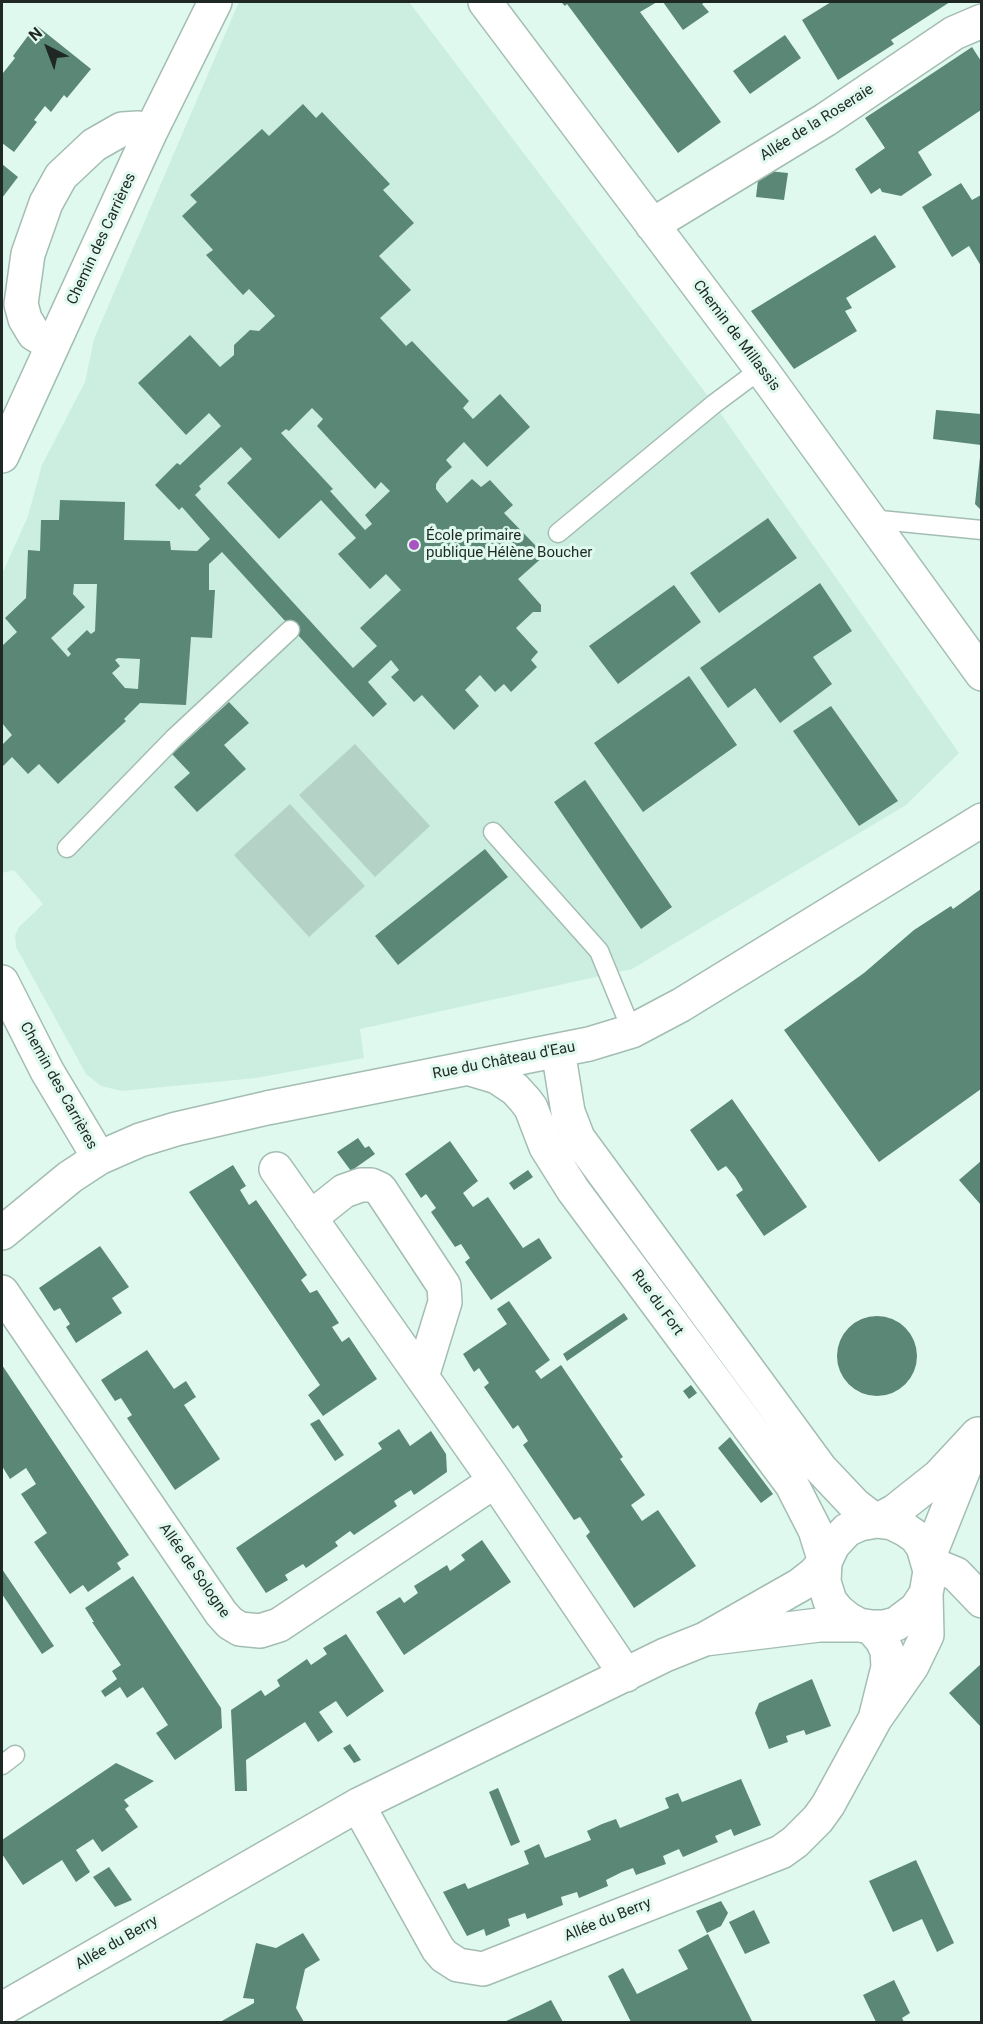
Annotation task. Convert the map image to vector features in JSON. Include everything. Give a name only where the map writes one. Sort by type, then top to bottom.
[{"type":"street","name":"Chemin des Carrières","points":[[2,456],[150,133],[215,2]]},
{"type":"street","name":"Chemin de Millassis","points":[[485,2],[761,369],[981,674]]},
{"type":"street","name":"Allée de la Roseraie","points":[[652,225],[825,120],[954,33],[981,21]]},
{"type":"street","points":[[53,345],[40,339],[29,328],[21,304],[28,254],[46,203],[61,176],[94,145],[122,129],[138,128],[150,133]]},
{"type":"street","name":"Rue du Château d'Eau","points":[[2,1233],[70,1177],[99,1158],[140,1140],[176,1129],[267,1108],[558,1050],[612,1038],[632,1031],[681,1005],[981,820]]},
{"type":"street","name":"Chemin des Carrières","points":[[2,982],[47,1071],[99,1158]]},
{"type":"street","points":[[558,1050],[568,1112],[578,1138],[820,1468],[855,1505],[876,1521]]},
{"type":"street","name":"Rue du Fort","points":[[467,1068],[486,1072],[506,1082],[531,1108],[546,1147],[573,1190],[792,1485],[815,1530],[825,1562]]},
{"type":"street","points":[[276,1169],[495,1481],[626,1675]]},
{"type":"street","points":[[310,1218],[344,1191],[361,1185],[371,1185],[380,1189],[444,1286],[445,1302],[422,1377]]},
{"type":"street","name":"Allée de Sologne","points":[[2,1292],[221,1613],[230,1623],[240,1629],[260,1631],[279,1625],[495,1481]]},
{"type":"street","points":[[876,1521],[912,1499],[939,1476],[980,1430]]},
{"type":"street","points":[[928,1559],[980,1430]]},
{"type":"street","points":[[876,1521],[892,1523],[906,1530],[916,1537],[928,1559],[930,1570],[926,1594],[916,1610],[907,1618],[884,1628],[865,1626],[838,1611],[830,1601],[824,1582],[825,1562],[833,1545],[847,1530],[860,1524],[876,1521]]},
{"type":"street","points":[[928,1559],[939,1567],[956,1574],[981,1601]]},
{"type":"street","name":"Allée du Berry","points":[[2,2010],[358,1805],[665,1655],[705,1639],[800,1585],[825,1562]]},
{"type":"street","name":"Allée du Berry","points":[[358,1805],[438,1950],[458,1965],[483,1969],[781,1852],[795,1842],[818,1819],[875,1719],[906,1675],[927,1635],[926,1594]]},
{"type":"street","name":"Allée du Berry","points":[[705,1639],[819,1625],[865,1626],[882,1640],[887,1651],[888,1667],[875,1719]]},
{"type":"street","points":[[2,2014],[18,2022]]},
{"type":"lane","points":[[558,533],[714,404],[761,369]]},
{"type":"lane","points":[[870,519],[981,530]]},
{"type":"lane","points":[[67,848],[174,738],[290,630]]},
{"type":"lane","points":[[493,832],[599,951],[632,1031]]},
{"type":"shaded area","name":"École primaire publique Hélène Boucher","points":[[239,2],[409,2],[714,404],[959,753],[906,805],[632,969],[360,1029],[364,1058],[256,1078],[122,1091],[101,1086],[86,1074],[16,947],[15,936],[19,927],[43,904],[14,870],[2,873],[2,574],[28,516],[42,465],[85,382],[94,339]]},
{"type":"shaded area","points":[[355,744],[430,826],[375,877],[299,795]]},
{"type":"shaded area","points":[[290,804],[365,886],[309,937],[234,855]]},
{"type":"building","points":[[561,2],[657,2],[640,12],[721,122],[678,153],[567,4],[565,6]]},
{"type":"building","points":[[663,2],[705,2],[702,4],[709,12],[683,30]]},
{"type":"building","points":[[831,2],[950,2],[891,40],[894,44],[838,80],[802,20]]},
{"type":"building","points":[[36,25],[91,69],[67,98],[64,95],[51,112],[45,106],[34,120],[37,122],[14,152],[2,143],[2,71],[3,73],[15,58],[13,56]]},
{"type":"building","points":[[785,35],[801,58],[750,94],[733,71]]},
{"type":"building","points":[[972,47],[981,61],[981,110],[918,152],[932,175],[901,196],[882,192],[880,188],[871,194],[855,169],[885,148],[865,118]]},
{"type":"building","points":[[303,104],[316,118],[322,112],[390,184],[383,190],[414,223],[379,256],[411,290],[380,318],[406,346],[412,341],[469,401],[463,408],[473,419],[500,394],[530,427],[487,467],[464,442],[446,460],[452,467],[440,478],[436,489],[447,503],[472,479],[481,487],[490,480],[513,505],[504,513],[535,545],[545,545],[544,556],[518,579],[541,605],[541,612],[533,612],[516,628],[538,652],[531,660],[537,667],[511,692],[504,684],[495,692],[480,675],[465,690],[479,706],[454,730],[422,695],[414,702],[391,677],[399,670],[391,660],[368,682],[387,704],[373,717],[222,552],[209,564],[209,590],[215,590],[212,638],[191,637],[186,705],[140,703],[124,719],[126,721],[58,784],[39,764],[28,774],[12,757],[2,767],[2,745],[12,735],[2,723],[2,646],[17,632],[5,618],[26,598],[28,550],[40,551],[41,520],[59,520],[60,500],[125,502],[124,540],[170,541],[171,550],[197,551],[210,539],[182,507],[179,510],[155,485],[221,426],[209,413],[186,435],[138,383],[190,335],[220,367],[234,355],[234,345],[250,330],[259,331],[275,316],[249,289],[243,295],[206,255],[213,250],[182,216],[197,202],[190,195],[262,129],[269,136]],"holes":[[[312,408],[323,419],[317,426],[375,489],[381,482],[390,491],[365,515],[372,524],[365,530],[330,491],[333,489],[281,433],[286,429],[289,431]],[[241,447],[252,459],[227,483],[279,539],[321,500],[356,538],[338,554],[370,589],[386,574],[401,590],[360,628],[377,646],[353,668],[195,495],[201,489],[199,486]],[[74,584],[97,584],[95,631],[91,634],[87,630],[67,649],[71,654],[68,657],[51,638],[85,607],[73,594]],[[118,658],[140,659],[138,689],[125,688],[112,673],[120,666],[115,660]]]},
{"type":"building","points":[[2,164],[18,177],[2,198]]},
{"type":"building","points":[[768,171],[788,173],[784,200],[756,197],[758,180]]},
{"type":"building","points":[[961,183],[972,200],[981,195],[981,266],[969,246],[952,257],[922,207]]},
{"type":"building","points":[[875,235],[896,267],[846,298],[852,308],[845,311],[857,331],[794,369],[751,311]]},
{"type":"building","points":[[936,410],[981,414],[981,445],[933,439]]},
{"type":"building","points":[[981,457],[981,510],[975,504]]},
{"type":"building","points":[[768,518],[797,558],[719,613],[690,573]]},
{"type":"building","points":[[820,583],[852,631],[813,657],[832,684],[780,723],[755,688],[728,708],[700,668]]},
{"type":"building","points":[[674,585],[701,622],[618,684],[589,646]]},
{"type":"building","points":[[689,676],[737,745],[643,812],[594,743]]},
{"type":"building","points":[[229,702],[249,723],[224,745],[246,769],[197,812],[174,787],[190,773],[172,754]]},
{"type":"building","points":[[831,706],[898,801],[859,826],[793,731]]},
{"type":"building","points":[[585,780],[672,907],[641,929],[554,802]]},
{"type":"building","points":[[485,849],[508,877],[398,965],[375,936]]},
{"type":"building","points":[[981,889],[981,1089],[879,1162],[784,1030],[864,973],[914,930],[951,906],[953,909]]},
{"type":"building","points":[[732,1099],[807,1207],[764,1236],[736,1195],[743,1190],[735,1177],[726,1166],[718,1171],[690,1130]]},
{"type":"building","points":[[358,1138],[365,1148],[369,1146],[375,1154],[351,1171],[337,1152]]},
{"type":"building","points":[[450,1141],[478,1181],[463,1193],[473,1207],[488,1197],[523,1248],[539,1238],[552,1258],[491,1300],[465,1262],[470,1258],[461,1244],[455,1247],[431,1212],[436,1208],[426,1194],[421,1198],[405,1174]]},
{"type":"building","points":[[981,1161],[981,1205],[959,1180]]},
{"type":"building","points":[[233,1165],[246,1186],[240,1190],[249,1205],[256,1200],[307,1275],[301,1280],[310,1293],[317,1290],[339,1323],[332,1327],[342,1342],[349,1337],[377,1379],[323,1416],[308,1395],[320,1385],[189,1192]]},
{"type":"building","points":[[528,1170],[533,1177],[514,1190],[509,1183]]},
{"type":"building","points":[[100,1246],[129,1287],[112,1298],[122,1313],[76,1343],[66,1327],[70,1324],[60,1308],[54,1311],[39,1288]]},
{"type":"building","points":[[509,1301],[550,1360],[535,1371],[541,1379],[561,1365],[623,1457],[620,1459],[645,1495],[631,1505],[642,1521],[658,1510],[696,1566],[634,1608],[586,1536],[590,1532],[580,1517],[574,1520],[523,1445],[528,1441],[518,1425],[513,1429],[484,1387],[489,1383],[479,1368],[474,1372],[463,1354],[507,1324],[497,1309]]},
{"type":"building","points":[[624,1313],[628,1319],[567,1361],[563,1354]]},
{"type":"building","points":[[877,1316],[892,1319],[905,1328],[914,1341],[917,1356],[914,1371],[905,1384],[892,1393],[877,1396],[862,1393],[849,1384],[840,1371],[837,1356],[840,1341],[849,1328],[862,1319]]},
{"type":"building","points":[[147,1350],[174,1389],[186,1381],[196,1397],[184,1405],[220,1459],[175,1490],[127,1418],[132,1415],[121,1398],[115,1401],[101,1380]]},
{"type":"building","points":[[2,1365],[129,1555],[117,1563],[121,1569],[88,1592],[83,1585],[70,1594],[34,1542],[47,1533],[21,1494],[36,1484],[26,1468],[10,1479],[2,1466]]},
{"type":"building","points":[[691,1385],[697,1393],[689,1399],[683,1391]]},
{"type":"building","points":[[319,1419],[344,1455],[335,1461],[310,1424]]},
{"type":"building","points":[[399,1429],[410,1446],[431,1431],[446,1454],[447,1472],[414,1495],[411,1490],[394,1501],[397,1506],[354,1535],[350,1531],[335,1542],[338,1546],[306,1568],[303,1564],[285,1575],[288,1580],[266,1593],[236,1548],[382,1449],[378,1443]]},
{"type":"building","points":[[730,1437],[773,1494],[761,1503],[718,1448]]},
{"type":"building","points":[[482,1540],[511,1582],[404,1655],[376,1612],[400,1597],[404,1603],[418,1593],[414,1586],[447,1565],[450,1571],[465,1560],[461,1555]]},
{"type":"building","points":[[2,1569],[54,1646],[42,1654],[2,1594]]},
{"type":"building","points":[[133,1576],[221,1708],[222,1728],[175,1760],[156,1733],[168,1725],[143,1687],[127,1698],[120,1687],[105,1697],[101,1691],[117,1679],[112,1671],[121,1665],[85,1608]]},
{"type":"building","points":[[346,1634],[384,1691],[347,1717],[336,1701],[319,1712],[333,1732],[318,1742],[305,1722],[246,1760],[247,1791],[235,1791],[231,1710],[261,1690],[265,1696],[280,1686],[277,1680],[307,1659],[311,1665],[327,1654],[323,1648]]},
{"type":"building","points":[[981,1664],[981,1727],[949,1693]]},
{"type":"building","points":[[812,1679],[831,1726],[806,1735],[804,1730],[786,1736],[788,1742],[769,1749],[755,1713],[759,1703]]},
{"type":"building","points":[[350,1744],[361,1760],[354,1763],[343,1748]]},
{"type":"building","points":[[116,1763],[154,1781],[124,1800],[129,1806],[125,1809],[138,1827],[102,1852],[93,1839],[76,1850],[90,1872],[76,1882],[62,1860],[23,1885],[2,1854],[2,1840]]},
{"type":"building","points":[[741,1779],[761,1825],[734,1836],[731,1829],[715,1836],[718,1842],[683,1857],[679,1849],[663,1856],[666,1864],[636,1875],[633,1868],[622,1872],[606,1880],[608,1886],[579,1898],[577,1892],[561,1897],[563,1905],[527,1919],[525,1913],[508,1919],[510,1926],[486,1936],[484,1929],[467,1936],[443,1892],[465,1883],[468,1889],[529,1864],[524,1851],[539,1844],[545,1858],[591,1840],[587,1831],[602,1824],[616,1819],[620,1828],[669,1808],[665,1798],[678,1793],[682,1802]]},
{"type":"building","points":[[498,1788],[520,1842],[511,1846],[489,1792]]},
{"type":"building","points":[[916,1860],[954,1943],[937,1952],[922,1919],[893,1932],[869,1881]]},
{"type":"building","points":[[109,1867],[132,1900],[115,1907],[93,1877]]},
{"type":"building","points":[[721,1901],[728,1913],[721,1926],[707,1933],[696,1911]]},
{"type":"building","points":[[754,1910],[770,1943],[745,1954],[729,1922]]},
{"type":"building","points":[[303,1933],[320,1960],[305,1969],[296,2008],[304,2022],[220,2022],[254,2003],[254,1999],[243,1998],[256,1943],[276,1948]]},
{"type":"building","points":[[708,1934],[752,2021],[631,2022],[608,1976],[623,1968],[637,1994],[688,1969],[678,1950]]},
{"type":"building","points":[[894,1980],[910,2013],[902,2018],[904,2022],[876,2022],[863,1995]]},
{"type":"building","points":[[551,2000],[563,2022],[504,2022],[533,2009]]},
{"type":"place","name":"École primaire publique Hélène Boucher","points":[[414,545]]}]
